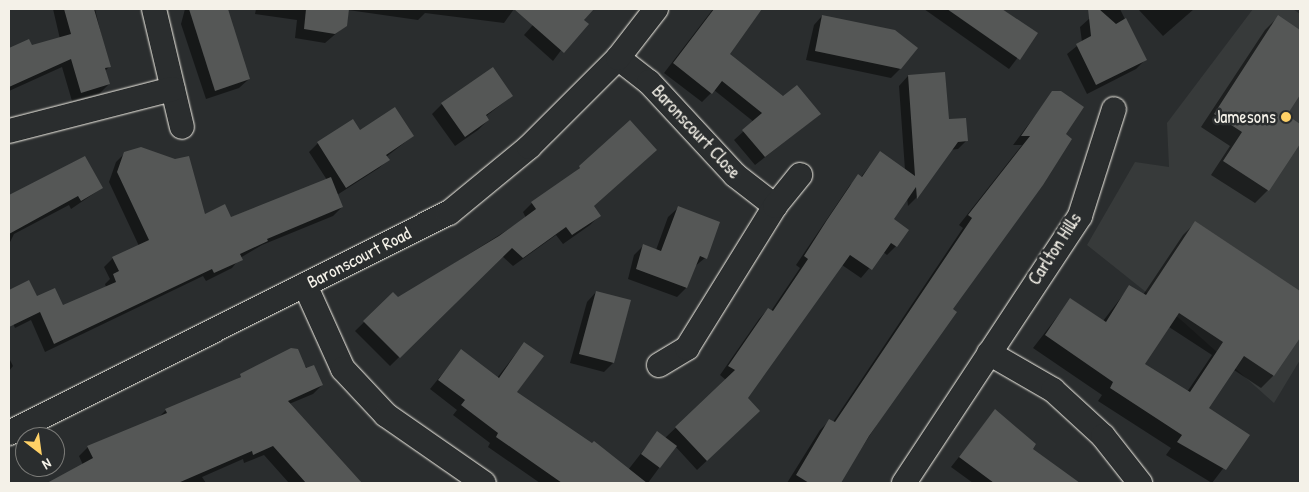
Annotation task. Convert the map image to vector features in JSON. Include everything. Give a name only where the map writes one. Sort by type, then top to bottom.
[{"type":"street","points":[[154,9],[182,127]]},
{"type":"street","name":"Baronscourt Road","points":[[9,433],[449,213],[530,147],[618,58],[656,9]]},
{"type":"street","name":"Baronscourt Close","points":[[618,58],[649,82],[735,175],[775,206]]},
{"type":"street","points":[[9,130],[173,89]]},
{"type":"street","name":"Carlton Hills","points":[[904,483],[1080,216],[1114,109]]},
{"type":"street","points":[[659,365],[687,348],[775,206],[800,174]]},
{"type":"street","points":[[305,285],[343,369],[386,414],[484,483]]},
{"type":"street","points":[[989,353],[1053,390],[1103,436],[1140,483]]},
{"type":"shaded area","points":[[1253,9],[1293,9],[1300,14],[1300,360],[1274,403],[1181,320],[1087,245],[1135,162],[1169,167],[1167,123]]},
{"type":"building","points":[[64,9],[94,9],[111,67],[105,68],[110,84],[81,93],[71,59],[9,87],[9,48],[29,39],[32,45],[71,34]]},
{"type":"building","points":[[189,9],[228,9],[250,79],[215,91]]},
{"type":"building","points":[[306,9],[349,9],[347,26],[335,34],[304,29]]},
{"type":"building","points":[[514,9],[594,9],[584,20],[589,24],[564,53]]},
{"type":"building","points":[[714,9],[762,9],[730,54],[783,96],[797,85],[821,114],[765,157],[742,130],[762,113],[722,81],[712,94],[673,63]]},
{"type":"building","points":[[947,9],[1002,9],[1038,33],[1020,60]]},
{"type":"building","points":[[1088,9],[1099,9],[1116,24],[1126,18],[1147,60],[1096,85],[1076,44],[1091,36]]},
{"type":"building","points":[[822,15],[895,30],[918,48],[901,69],[815,51]]},
{"type":"building","points":[[1278,15],[1300,30],[1300,95],[1287,115],[1300,124],[1300,144],[1269,191],[1223,161],[1242,132],[1214,114]]},
{"type":"building","points":[[493,67],[513,96],[486,115],[489,120],[465,137],[441,103]]},
{"type":"building","points":[[945,72],[949,119],[966,118],[968,141],[958,142],[917,199],[916,187],[894,219],[909,230],[897,247],[891,243],[872,270],[850,255],[748,398],[760,411],[707,461],[675,427],[735,370],[728,366],[768,308],[773,311],[808,259],[804,256],[858,174],[862,177],[880,151],[915,176],[908,75]]},
{"type":"building","points":[[1052,91],[1061,91],[1084,107],[1066,134],[1072,139],[1043,185],[953,309],[957,312],[869,436],[841,483],[809,483],[796,475],[829,419],[835,422],[972,218],[968,215],[1030,136],[1021,136]]},
{"type":"building","points":[[395,107],[414,136],[386,155],[390,160],[346,188],[317,142],[353,119],[360,130]]},
{"type":"building","points":[[630,120],[657,150],[594,206],[601,216],[572,235],[566,227],[523,258],[512,248],[400,358],[363,321],[393,292],[398,297],[499,236],[536,209],[531,202],[580,168],[579,166]]},
{"type":"building","points":[[141,147],[175,159],[189,156],[205,214],[225,204],[231,217],[331,177],[343,207],[267,239],[268,241],[240,254],[243,260],[214,273],[212,269],[54,344],[40,312],[9,327],[9,290],[29,280],[37,296],[55,288],[63,305],[116,282],[113,274],[119,271],[112,257],[149,240],[117,172],[124,152]]},
{"type":"building","points":[[85,156],[103,188],[81,201],[78,196],[9,234],[9,195]]},
{"type":"building","points":[[678,206],[720,222],[707,259],[700,256],[687,288],[636,269],[643,244],[661,251]]},
{"type":"building","points":[[1195,221],[1300,291],[1300,338],[1274,376],[1244,356],[1209,408],[1250,435],[1226,470],[1177,442],[1182,435],[1110,388],[1113,382],[1045,335],[1070,298],[1106,322],[1129,285],[1146,295]],"holes":[[[1179,313],[1223,342],[1190,392],[1145,364]]]},
{"type":"building","points":[[596,291],[631,300],[614,363],[579,354]]},
{"type":"building","points":[[524,342],[544,356],[517,392],[592,443],[594,441],[647,483],[562,483],[496,437],[498,433],[461,405],[465,400],[438,380],[461,349],[499,378]]},
{"type":"building","points":[[291,348],[298,349],[306,368],[314,365],[323,385],[288,401],[362,483],[306,483],[273,446],[253,455],[252,451],[178,483],[47,483],[58,477],[65,477],[65,473],[93,458],[87,446],[167,413],[165,409],[241,377],[240,374]]},
{"type":"building","points":[[995,409],[1036,444],[1033,449],[1080,483],[994,483],[959,457]]},
{"type":"building","points":[[657,431],[677,446],[660,468],[641,454]]},
{"type":"place","name":"Jamesons","points":[[1286,117]]}]
